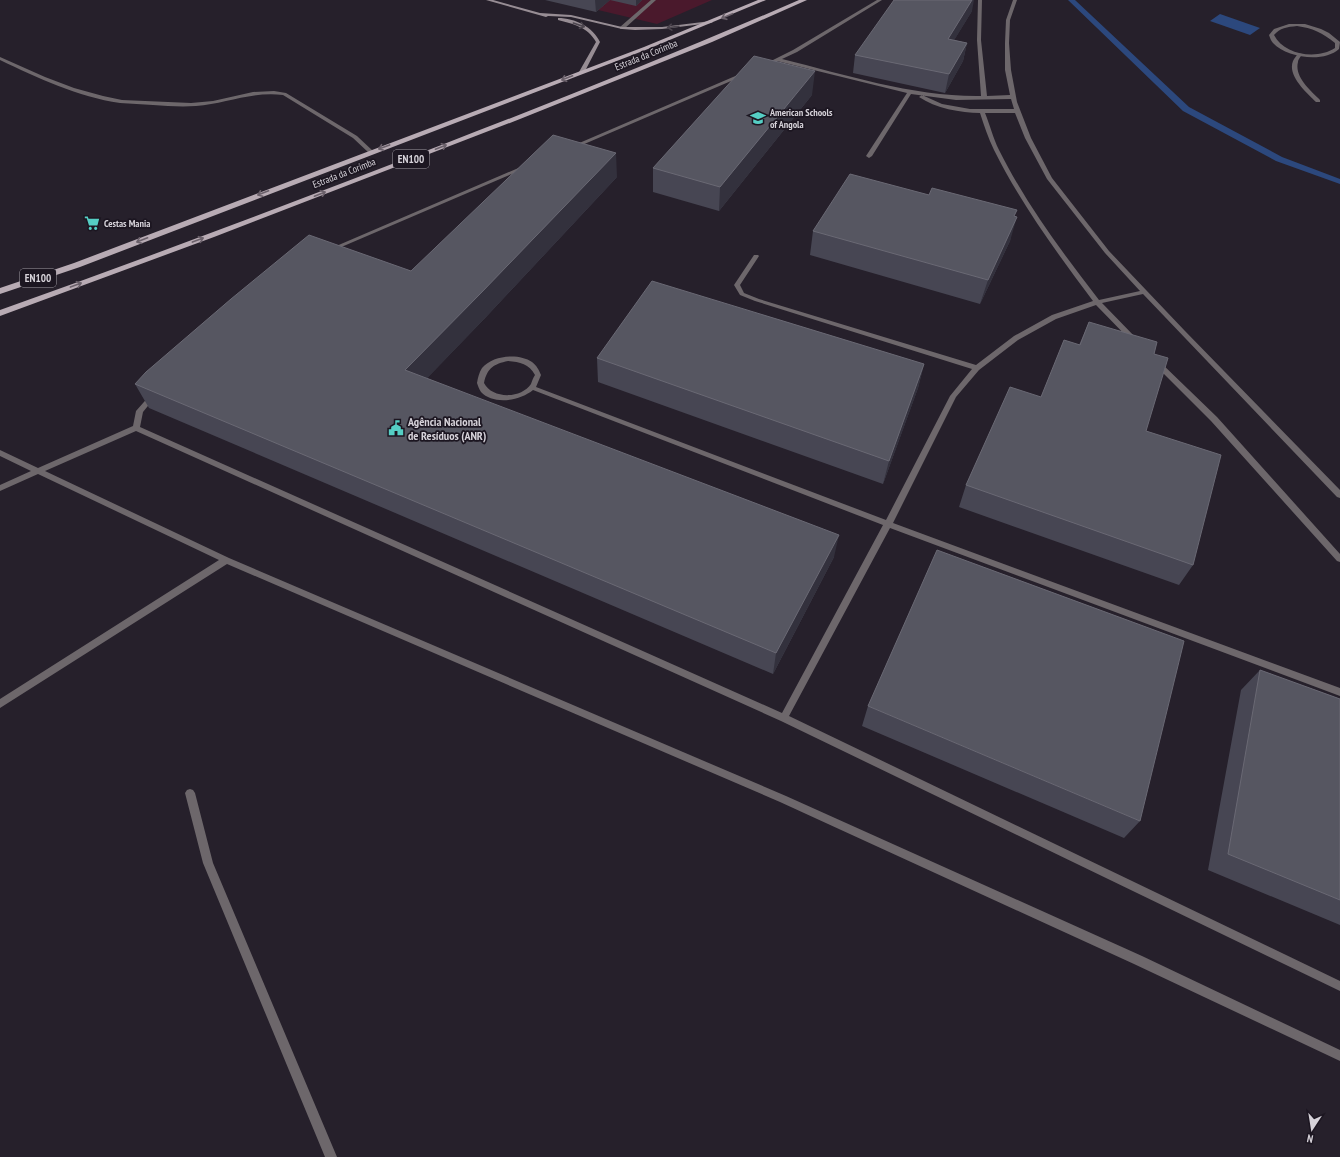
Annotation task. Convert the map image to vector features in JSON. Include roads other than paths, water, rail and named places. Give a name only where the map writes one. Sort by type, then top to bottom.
[{"type":"main road","name":"Estrada da Corimba","points":[[0,291],[76,265],[712,22],[763,0]]},
{"type":"main road","name":"Estrada da Corimba","points":[[0,314],[297,203],[562,101],[804,0]]},
{"type":"street","points":[[488,0],[585,27],[595,34],[598,42],[582,72]]},
{"type":"street","points":[[622,28],[654,0]]},
{"type":"street","points":[[756,70],[778,60],[880,0]]},
{"type":"street","points":[[980,0],[979,31],[980,54],[985,87],[984,97]]},
{"type":"street","points":[[1015,0],[1008,20],[1007,43],[1008,70],[1013,97],[1028,138],[1049,178],[1106,252],[1340,495]]},
{"type":"street","points":[[542,14],[571,16],[622,28],[662,28],[712,22]]},
{"type":"street","points":[[1282,27],[1309,27],[1325,33],[1339,44],[1333,53],[1323,56],[1312,56],[1289,51],[1272,40],[1271,34],[1274,30],[1282,27]]},
{"type":"street","points":[[1300,54],[1295,63],[1295,72],[1304,87],[1318,101]]},
{"type":"street","points":[[1312,56],[1340,56]]},
{"type":"street","points":[[0,58],[26,71],[88,94],[118,101],[175,105],[203,104],[256,92],[271,91],[284,94],[355,137],[371,152]]},
{"type":"street","points":[[778,60],[910,92],[956,98],[1013,97]]},
{"type":"street","points":[[566,150],[748,73]]},
{"type":"street","points":[[910,92],[941,105],[970,111],[1018,111]]},
{"type":"street","points":[[869,156],[910,92]]},
{"type":"street","points":[[982,112],[996,149],[1030,210],[1056,249],[1097,302],[1142,347]]},
{"type":"street","points":[[321,254],[529,165]]},
{"type":"street","points":[[756,256],[737,285],[742,294],[764,303],[977,368]]},
{"type":"street","points":[[784,718],[888,524],[953,396],[977,368],[1016,338],[1054,317],[1097,302],[1144,292]]},
{"type":"street","points":[[1153,358],[1214,419],[1340,559]]},
{"type":"street","points":[[508,359],[525,361],[536,370],[538,375],[537,382],[533,388],[517,397],[497,397],[488,394],[483,389],[480,382],[481,376],[485,369],[499,360],[508,359]]},
{"type":"street","points":[[136,428],[140,411],[161,388]]},
{"type":"street","points":[[533,388],[888,524],[1340,692]]},
{"type":"street","points":[[0,488],[136,428],[784,718],[1340,986]]},
{"type":"street","points":[[0,453],[226,560],[783,799],[1138,960],[1340,1056]]},
{"type":"street","points":[[0,704],[226,560]]},
{"type":"street","points":[[190,793],[208,863],[331,1157]]},
{"type":"water","points":[[1220,14],[1260,28],[1250,35],[1210,21]]},
{"type":"waterway","points":[[1071,0],[1186,109],[1279,159],[1340,182]]},
{"type":"place","name":"American Schools of Angola","points":[[758,118]]},
{"type":"place","name":"Cestas Mania","points":[[92,223]]},
{"type":"place","name":"Agência Nacional de Resíduos (ANR)","points":[[396,428]]}]
